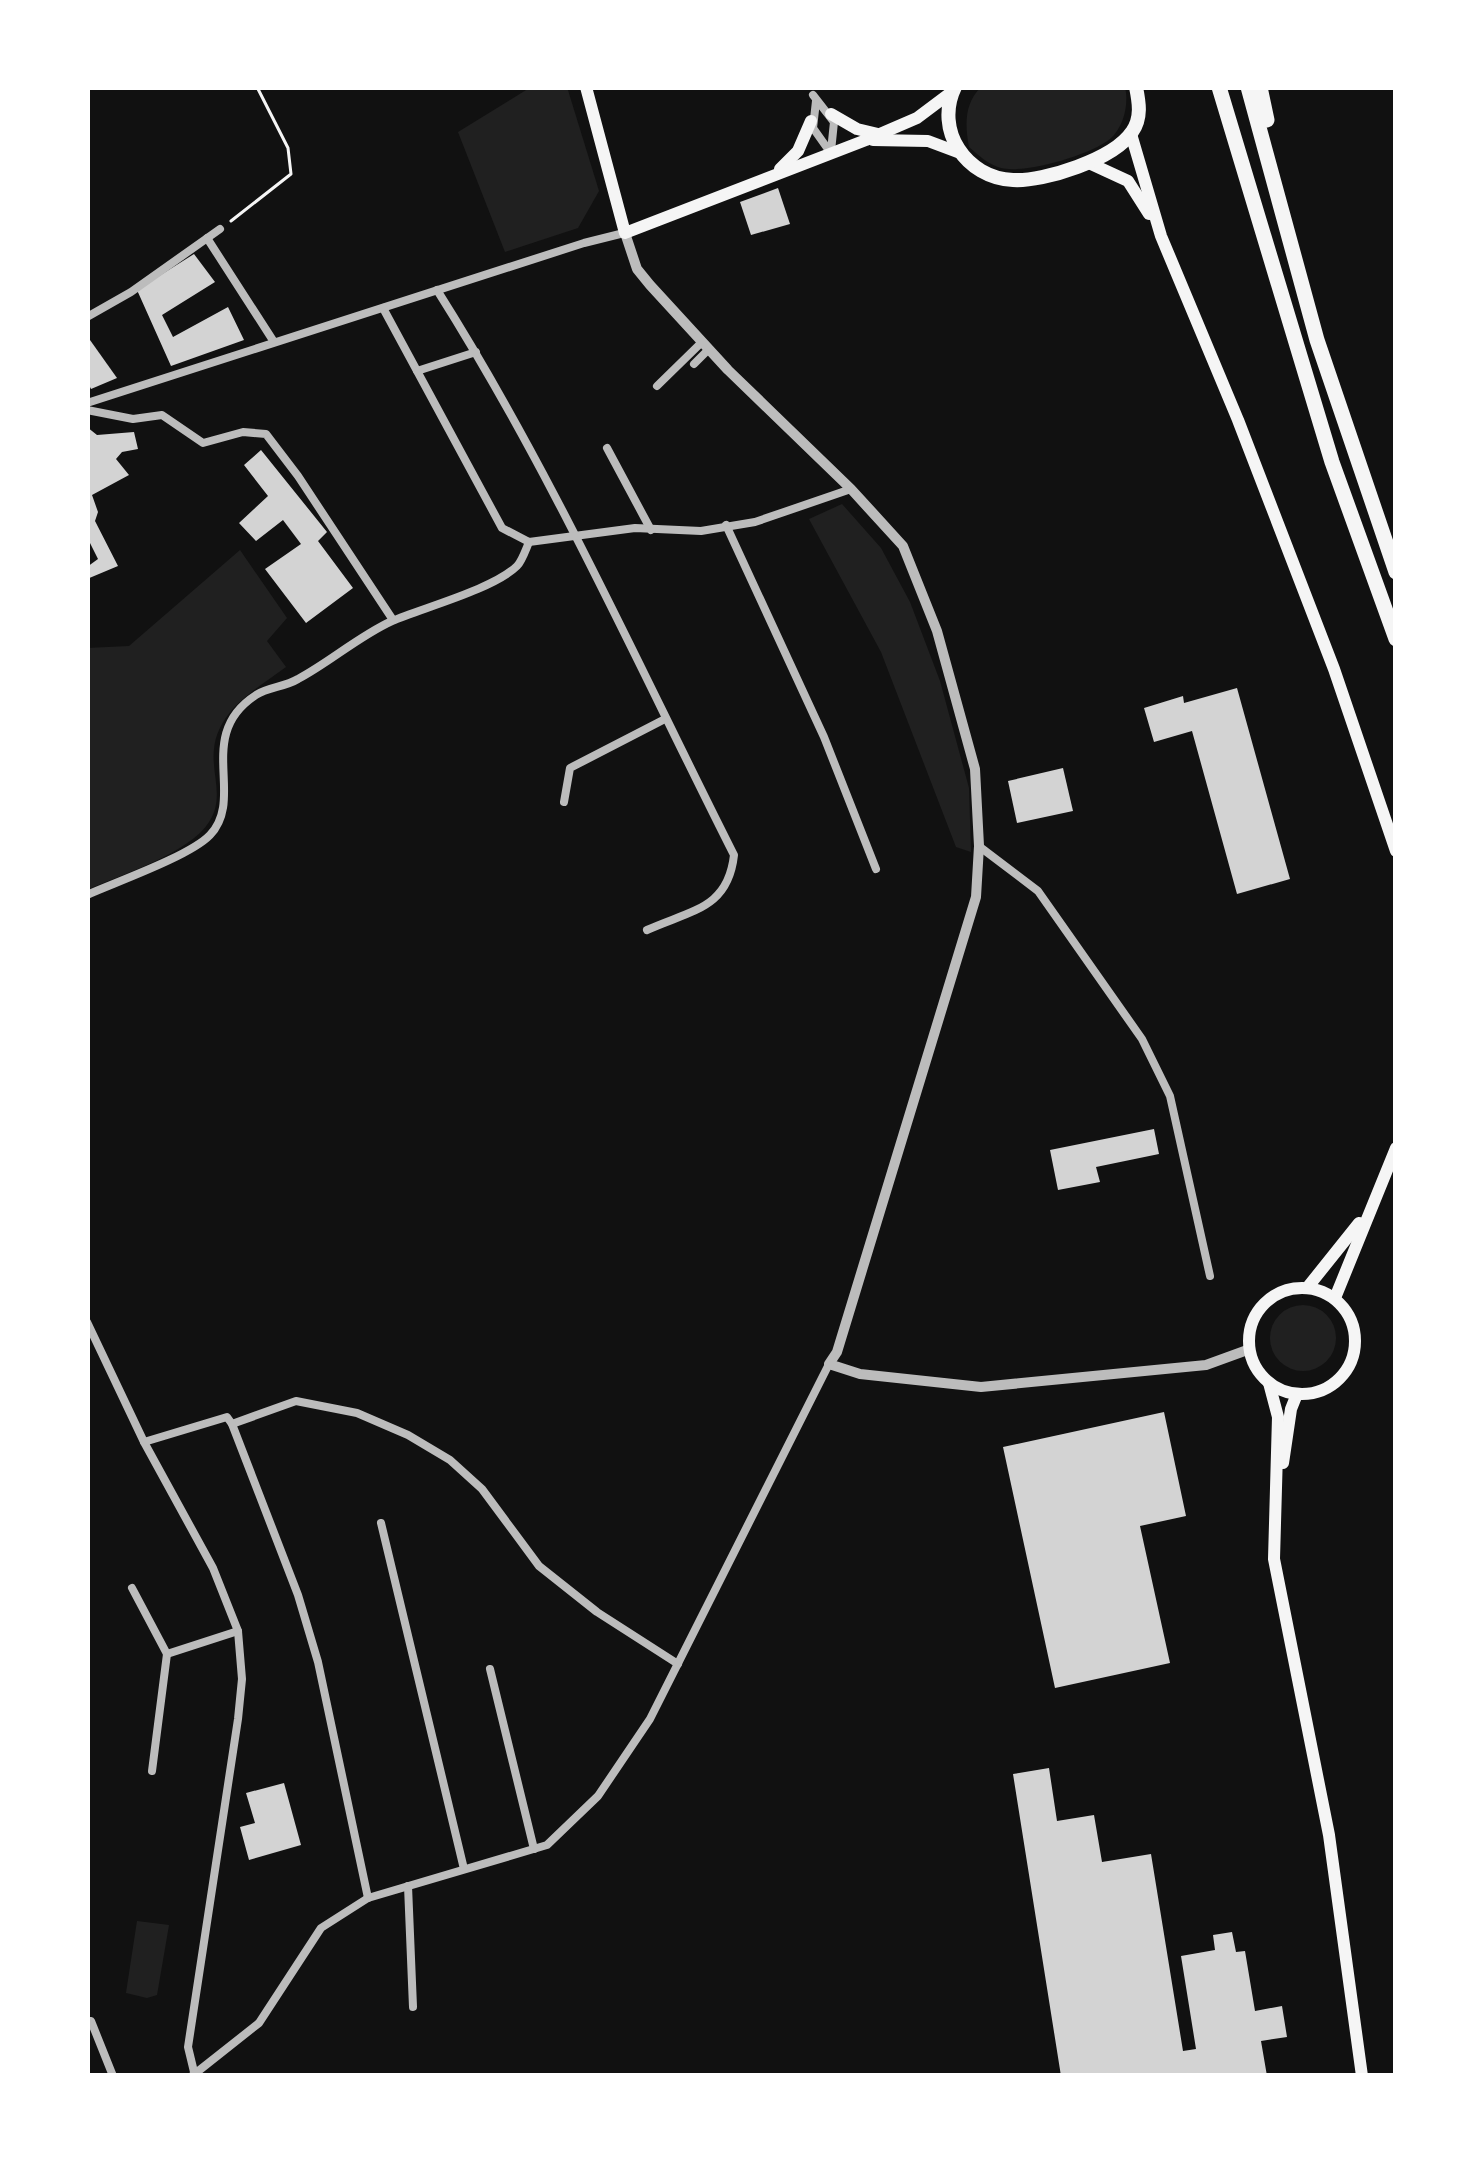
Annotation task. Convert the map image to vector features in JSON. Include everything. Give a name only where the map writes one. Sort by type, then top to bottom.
[{"type":"highway","points":[[1220,87],[1332,462],[1396,639]]},
{"type":"highway","points":[[1248,87],[1296,252]]},
{"type":"highway","points":[[1260,87],[1317,340],[1396,572]]},
{"type":"main road","points":[[586,87],[625,233],[917,118],[954,89]]},
{"type":"main road","points":[[1136,87],[1140,106],[1131,134],[1161,236],[1326,648],[1396,851]]},
{"type":"main road","points":[[954,89],[949,100],[950,135],[960,153],[978,170],[1015,180],[1089,163],[1131,134]]},
{"type":"main road","points":[[831,114],[857,129],[880,134]]},
{"type":"main road","points":[[776,175],[798,151],[811,121]]},
{"type":"main road","points":[[866,140],[928,141],[960,153]]},
{"type":"main road","points":[[1089,163],[1128,181],[1161,236]]},
{"type":"main road","points":[[1335,1298],[1396,1148]]},
{"type":"main road","points":[[1307,1288],[1367,1212]]},
{"type":"main road","points":[[1269,1382],[1297,1394],[1330,1387],[1352,1360],[1354,1326],[1335,1298],[1307,1288],[1276,1294],[1255,1317],[1250,1349],[1269,1382],[1278,1417],[1274,1558],[1329,1834],[1362,2076]]},
{"type":"main road","points":[[1275,1517],[1297,1394]]},
{"type":"street","points":[[814,98],[831,114],[836,131],[830,152],[811,121],[814,98]]},
{"type":"street","points":[[87,317],[220,229]]},
{"type":"street","points":[[87,407],[274,342],[625,233],[637,268],[705,346],[903,546],[937,631],[975,769],[979,846],[976,897],[837,1352],[650,1719],[598,1796],[547,1845],[368,1898],[321,1928],[259,2023],[194,2076],[188,2047],[238,1719],[242,1679],[238,1630],[213,1568],[144,1442],[87,1322]]},
{"type":"street","points":[[208,238],[274,342]]},
{"type":"street","points":[[437,290],[577,533],[734,855],[731,882],[717,899],[647,930]]},
{"type":"street","points":[[383,308],[502,528],[530,542],[577,533],[700,530],[754,522],[851,489]]},
{"type":"street","points":[[694,364],[705,346]]},
{"type":"street","points":[[657,386],[705,346]]},
{"type":"street","points":[[417,371],[476,352]]},
{"type":"street","points":[[87,407],[133,418],[162,415],[202,443],[243,432],[266,434],[393,620]]},
{"type":"street","points":[[607,448],[651,530]]},
{"type":"street","points":[[726,525],[807,700],[876,869]]},
{"type":"street","points":[[87,896],[209,836],[223,814],[220,754],[226,731],[257,694],[293,682],[393,620],[431,608],[517,566],[530,542]]},
{"type":"street","points":[[564,802],[570,768],[664,719]]},
{"type":"street","points":[[979,846],[1038,891],[1142,1039],[1170,1096],[1210,1276]]},
{"type":"street","points":[[829,1364],[860,1374],[981,1387],[1206,1365],[1250,1349]]},
{"type":"street","points":[[232,1424],[296,1401],[357,1412],[408,1435],[450,1460],[482,1489],[539,1566],[597,1612],[678,1664]]},
{"type":"street","points":[[144,1442],[227,1417],[232,1424],[298,1594],[318,1662],[368,1898]]},
{"type":"street","points":[[382,1523],[464,1870]]},
{"type":"street","points":[[132,1588],[167,1654],[152,1772]]},
{"type":"street","points":[[167,1654],[238,1630]]},
{"type":"street","points":[[490,1669],[534,1849]]},
{"type":"street","points":[[409,1886],[413,2007]]},
{"type":"street","points":[[87,2022],[91,2021],[98,2034],[113,2076]]},
{"type":"path","points":[[220,229],[291,175],[289,148],[256,87]]},
{"type":"shaded area","points":[[531,87],[567,87],[599,191],[578,228],[505,252],[458,132]]},
{"type":"shaded area","points":[[981,87],[1125,87],[1126,108],[1119,128],[1101,145],[1041,166],[1001,168],[969,147],[967,115]]},
{"type":"shaded area","points":[[842,504],[881,548],[910,602],[940,681],[969,788],[971,852],[956,847],[881,652],[809,519]]},
{"type":"shaded area","points":[[240,550],[287,618],[267,641],[286,667],[241,701],[223,722],[214,749],[216,804],[200,833],[171,853],[87,890],[87,648],[129,646]]},
{"type":"shaded area","points":[[1303,1305],[1327,1314],[1336,1338],[1327,1362],[1303,1371],[1279,1362],[1270,1338],[1279,1314]]},
{"type":"shaded area","points":[[137,1921],[169,1925],[157,1995],[147,1998],[126,1993]]},
{"type":"building","points":[[778,188],[790,224],[751,235],[740,202]]},
{"type":"building","points":[[194,254],[215,282],[162,315],[173,337],[228,307],[244,340],[171,366],[137,290]]},
{"type":"building","points":[[90,340],[117,378],[91,389],[87,381]]},
{"type":"building","points":[[87,427],[97,435],[134,432],[138,449],[122,452],[116,459],[129,475],[92,495],[98,512],[95,521],[118,566],[87,579],[87,567],[98,559],[87,537]]},
{"type":"building","points":[[261,450],[327,532],[318,541],[353,588],[306,623],[265,569],[301,544],[283,520],[256,541],[239,523],[268,496],[244,465]]},
{"type":"building","points":[[1237,688],[1290,879],[1237,894],[1192,731],[1154,742],[1144,708]]},
{"type":"building","points":[[1063,768],[1073,811],[1017,823],[1008,781]]},
{"type":"building","points":[[1154,1129],[1159,1154],[1096,1167],[1100,1182],[1058,1190],[1050,1150]]},
{"type":"building","points":[[1164,1412],[1186,1516],[1140,1526],[1170,1663],[1055,1688],[1003,1447]]},
{"type":"building","points":[[1049,1768],[1057,1821],[1094,1815],[1102,1862],[1151,1854],[1183,2051],[1196,2049],[1181,1956],[1215,1950],[1213,1935],[1232,1932],[1236,1952],[1245,1951],[1255,2011],[1282,2006],[1287,2037],[1261,2041],[1267,2076],[1061,2076],[1013,1774]]},
{"type":"building","points":[[284,1783],[301,1845],[249,1860],[240,1827],[255,1823],[246,1793]]}]
